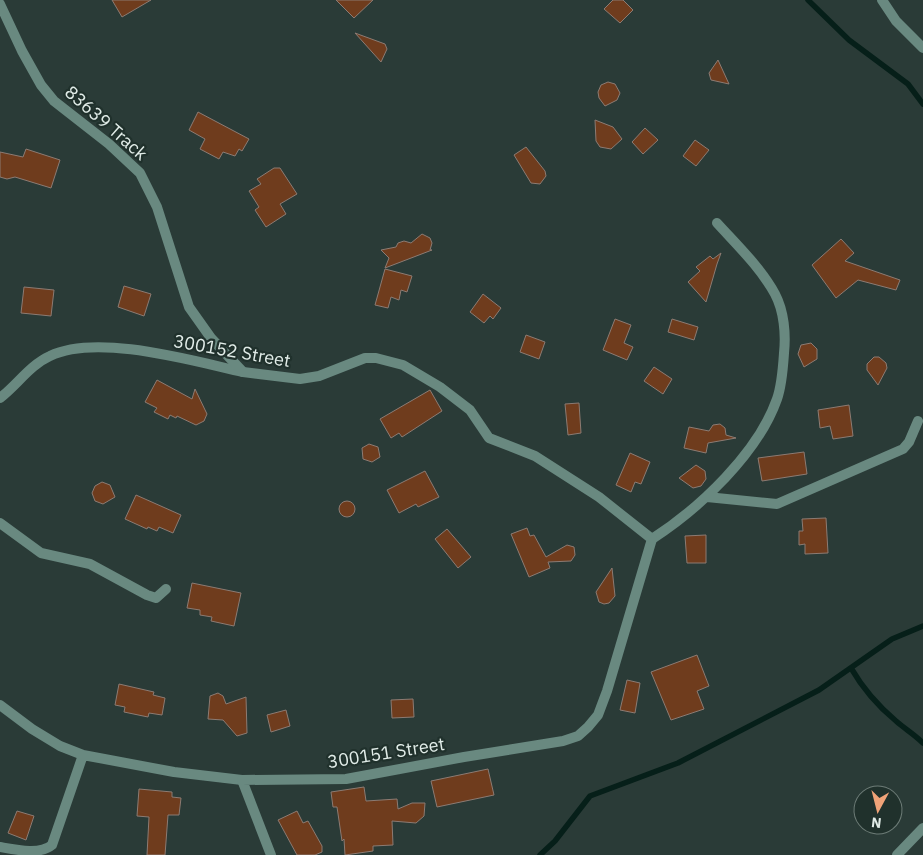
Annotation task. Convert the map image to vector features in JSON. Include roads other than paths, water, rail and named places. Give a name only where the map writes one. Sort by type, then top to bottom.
[{"type":"street","points":[[882,0],[896,21],[923,48]]},
{"type":"street","name":"83639 Track","points":[[0,4],[22,51],[41,85],[54,101],[110,144],[140,173],[158,207],[189,307],[211,338],[243,372]]},
{"type":"street","points":[[652,538],[676,523],[707,497],[741,458],[768,421],[778,396],[785,342],[783,318],[775,295],[758,270],[718,223]]},
{"type":"street","name":"300152 Street","points":[[0,398],[38,364],[49,356],[64,351],[103,348],[150,352],[243,372],[300,379],[318,376],[365,358],[382,359],[403,365],[440,387],[470,410],[489,438],[535,456],[599,496],[652,538]]},
{"type":"street","points":[[707,497],[768,505],[791,500],[903,449],[909,442],[918,421]]},
{"type":"street","points":[[0,523],[41,553],[90,564],[156,598],[166,589]]},
{"type":"street","name":"300151 Street","points":[[0,705],[32,729],[60,746],[84,755],[174,772],[242,780],[346,779],[464,756],[541,746],[578,736],[598,715],[607,691],[652,538]]},
{"type":"street","points":[[0,847],[38,854],[48,850],[52,845],[84,755]]},
{"type":"street","points":[[242,780],[271,855]]},
{"type":"street","points":[[897,855],[923,828]]},
{"type":"waterway","points":[[808,0],[849,40],[908,84],[923,104]]},
{"type":"waterway","points":[[540,855],[555,841],[590,796],[678,763],[819,690],[892,639],[923,626]]},
{"type":"waterway","points":[[851,668],[877,703],[923,743]]}]
